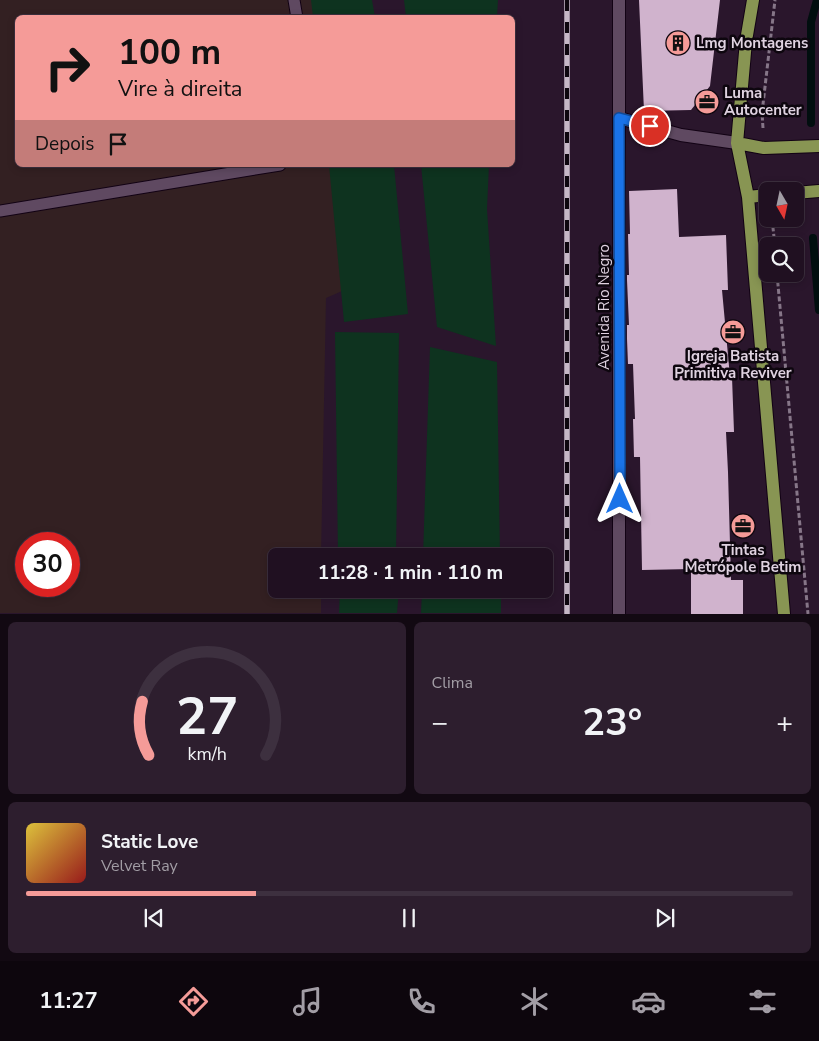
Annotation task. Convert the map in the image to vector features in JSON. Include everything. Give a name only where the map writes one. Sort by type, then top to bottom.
[{"type":"main road","points":[[753,0],[746,41],[737,143],[748,196],[784,614]]},
{"type":"main road","points":[[737,143],[764,148],[819,146]]},
{"type":"main road","points":[[804,192],[819,191]]},
{"type":"main road","points":[[748,196],[759,195]]},
{"type":"street","name":"Avenida Rio Negro","points":[[619,0],[619,614]]},
{"type":"street","points":[[619,118],[681,135],[737,143]]},
{"type":"lane","points":[[294,0],[296,15]]},
{"type":"lane","points":[[0,211],[268,167]]},
{"type":"path","points":[[763,129],[762,113],[775,0]]},
{"type":"path","points":[[778,282],[808,614]]},
{"type":"shaded area","points":[[0,0],[323,0],[325,15],[15,15],[15,167],[342,167],[356,285],[326,298],[321,548],[268,548],[268,598],[321,598],[321,613],[0,613]]},
{"type":"green space","points":[[311,0],[372,0],[375,15],[313,15]]},
{"type":"green space","points":[[404,0],[498,0],[497,15],[406,15]]},
{"type":"green space","points":[[329,167],[394,167],[408,314],[344,322]]},
{"type":"green space","points":[[421,167],[489,167],[487,209],[496,346],[437,327]]},
{"type":"green space","points":[[335,332],[399,333],[396,548],[338,548]]},
{"type":"green space","points":[[430,347],[497,362],[500,548],[423,548]]},
{"type":"green space","points":[[340,598],[398,598],[397,613],[339,613]]},
{"type":"green space","points":[[422,598],[501,598],[501,613],[421,613]]},
{"type":"building","name":"Lmg Montagens","points":[[639,0],[720,0],[710,86],[691,110],[644,111]]},
{"type":"building","points":[[677,189],[679,237],[726,235],[728,290],[722,290],[730,377],[732,377],[734,432],[726,432],[731,580],[743,580],[743,614],[691,614],[691,569],[642,570],[640,457],[634,457],[633,364],[628,364],[627,339],[627,325],[629,325],[627,275],[629,275],[628,234],[630,234],[629,191]]},
{"type":"waterway","points":[[811,123],[811,22],[817,0]]},
{"type":"waterway","points":[[813,238],[819,310]]},
{"type":"railway","points":[[567,0],[567,614]]},
{"type":"place","name":"Lmg Montagens","points":[[678,43]]},
{"type":"place","name":"Luma Autocenter","points":[[707,102]]},
{"type":"place","name":"Igreja Batista Primitiva Reviver","points":[[733,332]]},
{"type":"place","name":"Tintas Metrópole Betim","points":[[743,526]]},
{"type":"route","points":[[620,499],[619,118],[650,126]]}]
